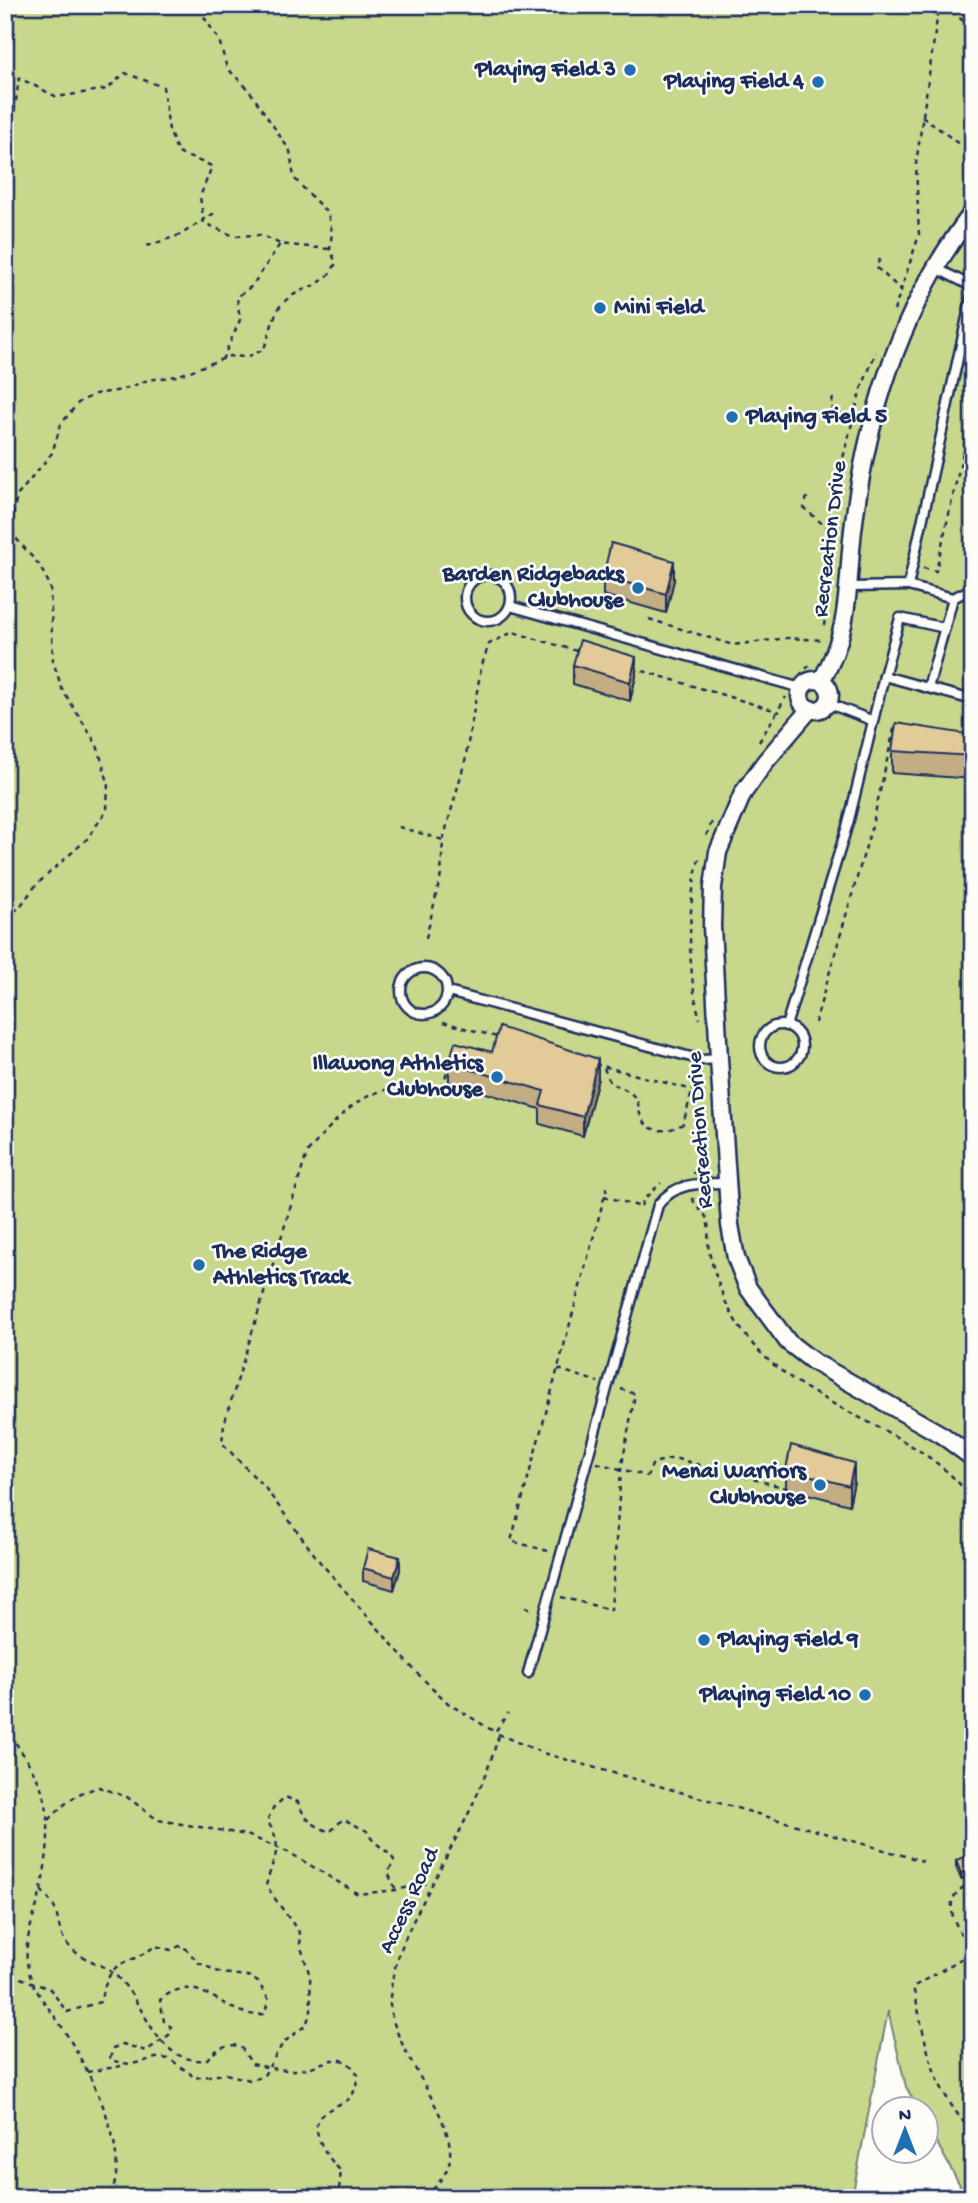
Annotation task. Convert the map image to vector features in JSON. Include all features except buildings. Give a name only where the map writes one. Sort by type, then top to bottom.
[{"type":"street","name":"Recreation Drive","points":[[821,681],[834,660],[845,625],[853,525],[872,420],[909,317],[936,268],[973,212]]},
{"type":"street","points":[[810,681],[821,681],[829,691],[827,703],[820,709],[810,709],[800,701],[797,687],[810,681]]},
{"type":"street","name":"Recreation Drive","points":[[810,709],[765,762],[743,793],[718,852],[712,926],[711,1060],[736,1258],[748,1288],[788,1342],[814,1362],[942,1435],[973,1458]]},
{"type":"lane","points":[[908,586],[973,288],[936,268]]},
{"type":"lane","points":[[482,575],[497,576],[511,591],[510,606],[495,620],[480,619],[469,610],[467,589],[482,575]]},
{"type":"lane","points":[[850,587],[908,586],[953,598],[973,589]]},
{"type":"lane","points":[[928,688],[953,598]]},
{"type":"lane","points":[[510,606],[797,687]]},
{"type":"lane","points":[[786,1026],[849,820],[871,720],[900,618],[945,628]]},
{"type":"lane","points":[[884,676],[971,699],[973,683]]},
{"type":"lane","points":[[827,703],[871,720]]},
{"type":"lane","points":[[425,967],[444,978],[448,992],[442,1005],[423,1014],[405,1003],[401,989],[406,976],[425,967]]},
{"type":"lane","points":[[448,992],[711,1060]]},
{"type":"lane","points":[[786,1026],[800,1037],[800,1056],[794,1063],[776,1067],[768,1063],[759,1046],[768,1030],[786,1026]]},
{"type":"lane","points":[[528,1673],[656,1211],[668,1192],[691,1185],[727,1183]]},
{"type":"path","points":[[5,916],[19,908],[36,885],[87,839],[107,810],[108,782],[97,745],[59,680],[53,662],[50,585],[39,565],[14,536],[12,518],[18,496],[52,453],[61,424],[78,402],[95,394],[122,390],[148,380],[177,376],[230,356],[247,357],[263,351],[280,307],[293,295],[330,277],[336,263],[331,249],[332,232],[328,214],[294,177],[290,151],[249,90],[227,68],[219,40],[196,5]]},
{"type":"path","points":[[892,316],[919,235],[916,164],[942,5],[973,29]]},
{"type":"path","points":[[5,123],[13,123],[19,78],[57,97],[107,89],[125,73],[163,87],[169,130],[178,153],[212,166],[200,197],[204,223],[233,236],[261,234],[280,244],[331,249]]},
{"type":"path","points":[[922,116],[958,144]]},
{"type":"path","points":[[146,246],[180,234],[216,212]]},
{"type":"path","points":[[222,360],[240,320],[237,297],[252,286],[280,244]]},
{"type":"path","points":[[880,258],[876,267],[902,291]]},
{"type":"path","points":[[824,628],[842,462],[860,392],[881,341]]},
{"type":"path","points":[[833,398],[831,407],[853,421]]},
{"type":"path","points":[[913,565],[936,571],[973,408]]},
{"type":"path","points":[[807,497],[804,508],[833,533]]},
{"type":"path","points":[[649,619],[733,645],[788,638],[822,640],[821,648]]},
{"type":"path","points":[[426,938],[441,875],[443,841],[465,761],[481,668],[489,644],[513,632],[579,652]]},
{"type":"path","points":[[755,748],[820,656]]},
{"type":"path","points":[[633,668],[780,712]]},
{"type":"path","points":[[815,1023],[873,822],[895,724],[871,720]]},
{"type":"path","points":[[703,844],[718,809]]},
{"type":"path","points":[[399,827],[443,841]]},
{"type":"path","points":[[700,858],[692,884],[692,944],[693,976],[701,1025]]},
{"type":"path","points":[[443,1022],[498,1037],[495,1047]]},
{"type":"path","points":[[452,1056],[442,1088],[404,1084],[384,1088],[365,1097],[326,1131],[307,1153],[224,1424],[222,1443],[266,1489],[320,1562],[416,1673],[449,1704],[497,1733],[543,1753],[923,1861]]},
{"type":"path","points":[[705,1104],[704,1093],[711,1060]]},
{"type":"path","points":[[590,1063],[704,1093]]},
{"type":"path","points":[[604,1067],[604,1074],[610,1083],[628,1091],[636,1100],[641,1117],[649,1128],[663,1132],[683,1124],[692,1092]]},
{"type":"path","points":[[691,1185],[706,1126],[706,1115]]},
{"type":"path","points":[[562,1555],[511,1541],[607,1187]]},
{"type":"path","points":[[604,1196],[656,1211]]},
{"type":"path","points":[[551,1594],[611,1609],[621,1470],[635,1394],[558,1369]]},
{"type":"path","points":[[587,1461],[647,1476],[653,1463],[674,1458],[786,1488]]},
{"type":"path","name":"Access Road","points":[[427,2198],[448,2166],[448,2140],[439,2114],[396,2030],[390,2001],[393,1973],[409,1930],[488,1773],[497,1733],[508,1713]]},
{"type":"path","points":[[5,1726],[42,1789],[49,1820],[41,1890],[27,1935],[29,1971],[87,2072],[113,2133],[118,2182],[109,2198]]},
{"type":"path","points":[[49,1820],[81,1793],[99,1787],[127,1797],[158,1820],[247,1835],[277,1847],[358,1894],[396,1890],[434,1881]]},
{"type":"path","points":[[87,2072],[124,2065],[142,2065],[153,2057],[171,2057],[191,2073],[193,2078],[226,2074],[250,2080],[263,2077],[283,2043],[306,2025],[311,2011],[310,1976],[300,1944],[301,1935],[266,1886],[276,1859],[277,1847],[277,1835],[267,1821],[273,1808],[285,1797],[298,1802],[303,1817],[316,1827],[330,1832],[342,1819],[367,1831],[369,1838],[387,1849],[394,1860],[388,1873],[396,1890]]},
{"type":"path","points":[[973,1882],[958,1888],[951,1901],[951,1910],[972,1954],[913,1987],[935,2078],[950,2107],[973,2133]]},
{"type":"path","points":[[41,1890],[54,1906],[66,1943],[83,1959],[93,1961],[112,1972],[131,1990],[160,2042],[191,2061],[206,2060],[216,2049],[229,2044],[240,2046],[252,2064],[269,2068],[296,2070],[340,2059],[352,2064],[358,2075],[356,2091],[348,2102],[323,2113],[318,2121],[324,2153],[341,2171],[338,2198]]},
{"type":"path","points":[[5,1966],[15,1976],[50,1989],[68,2012],[100,2002],[106,1979],[121,1961],[141,1956],[155,1946],[171,1950],[182,1945],[198,1963],[222,1973],[248,1976],[258,1982],[269,2000],[264,2014],[253,2016],[194,1987],[182,1989],[160,2000],[164,2021],[171,2027],[169,2035],[146,2051],[123,2044],[113,2048],[110,2059],[124,2065]]},
{"type":"green space","points":[[5,5],[973,5],[973,2198],[967,2198],[940,2149],[940,2094],[910,2094],[906,2087],[888,2011],[852,2198],[5,2198]]},
{"type":"place","name":"Playing Field 3","points":[[630,70]]},
{"type":"place","name":"Playing Field 4","points":[[818,82]]},
{"type":"place","name":"Mini Field","points":[[600,308]]},
{"type":"place","name":"Playing Field 5","points":[[732,417]]},
{"type":"place","name":"Barden Ridgebacks Clubhouse","points":[[638,588]]},
{"type":"place","name":"Illawong Athletics Clubhouse","points":[[497,1077]]},
{"type":"place","name":"The Ridge Athletics Track","points":[[199,1265]]},
{"type":"place","name":"Menai Warriors Clubhouse","points":[[820,1485]]},
{"type":"place","name":"Playing Field 9","points":[[704,1640]]},
{"type":"place","name":"Playing Field 10","points":[[865,1695]]}]
